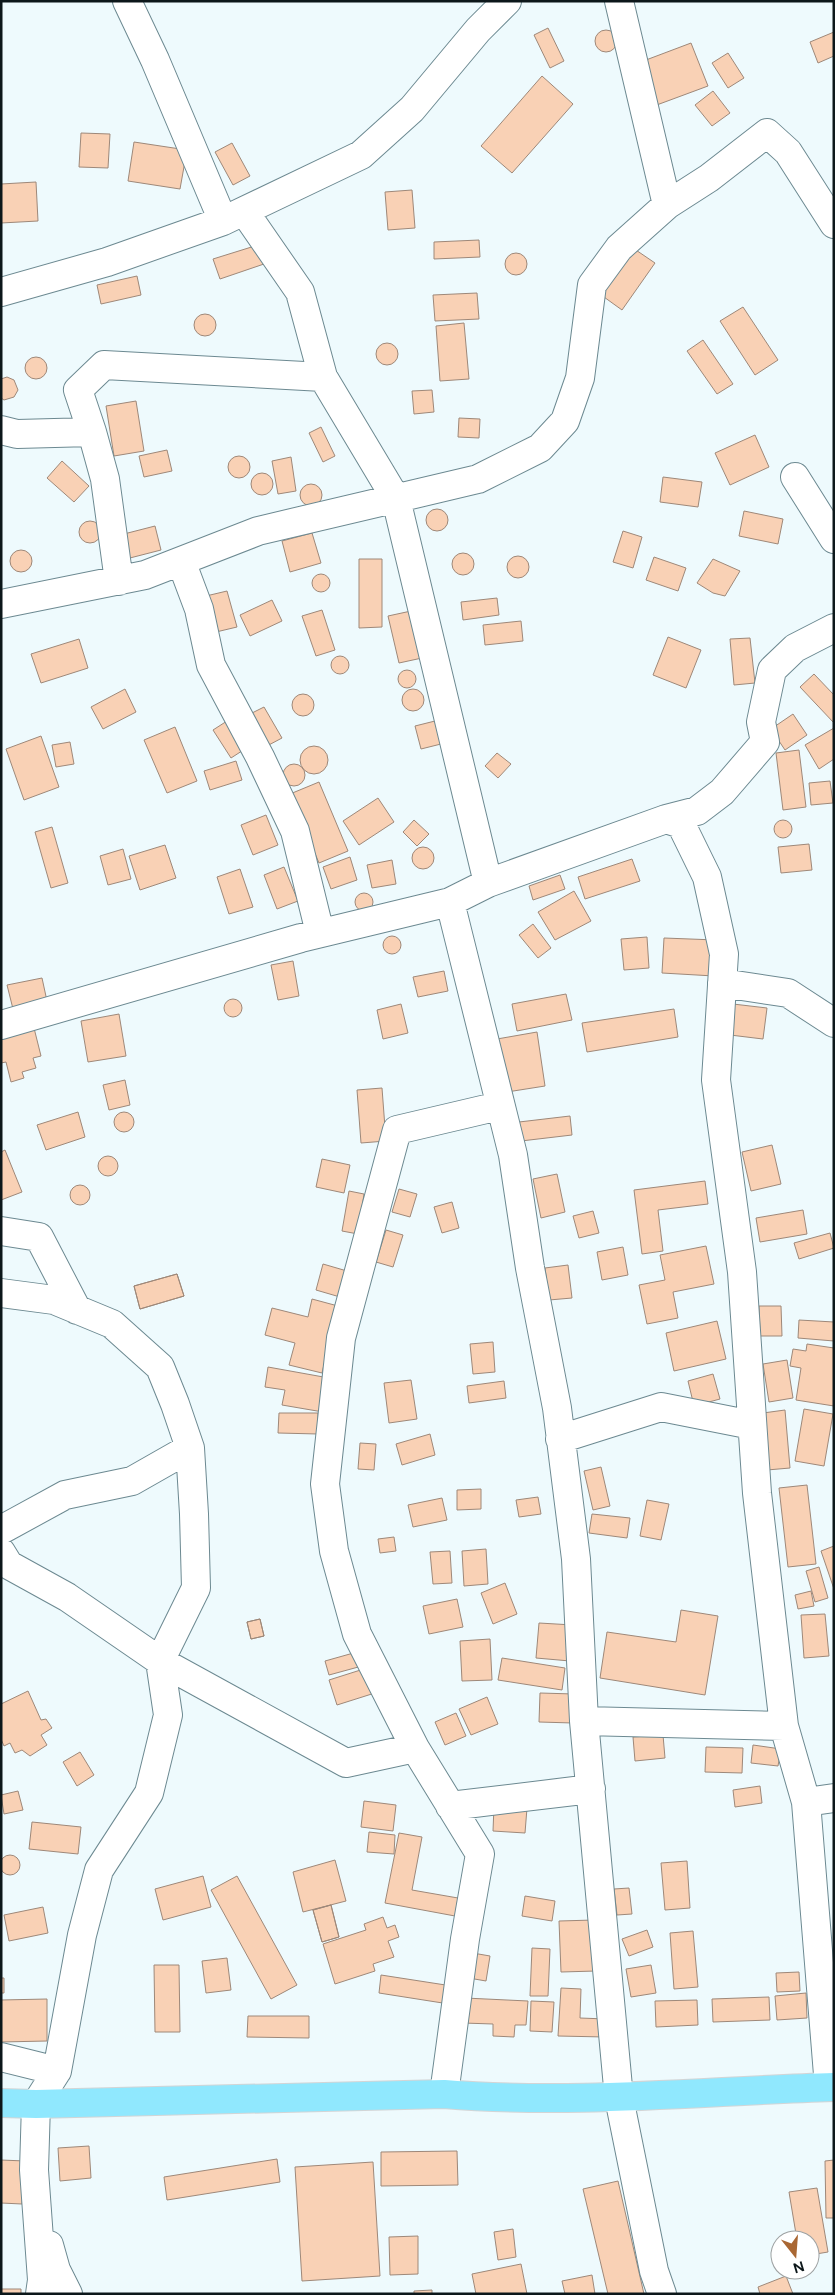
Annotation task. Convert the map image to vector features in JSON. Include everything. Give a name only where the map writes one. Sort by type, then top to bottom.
[{"type":"highway","points":[[1,2103],[36,2104],[444,2094],[488,2097],[619,2098],[832,2087]]},
{"type":"street","points":[[127,1],[233,216],[300,292],[322,377],[396,499],[488,882]]},
{"type":"street","points":[[1,292],[106,262],[233,216],[361,155],[412,109],[478,30],[507,1]]},
{"type":"street","points":[[619,1],[667,205]]},
{"type":"street","points":[[1,604],[145,575],[258,531],[478,479],[540,448],[565,421],[580,378],[592,285],[619,248],[667,205],[709,178],[767,133],[788,152],[834,224]]},
{"type":"street","points":[[120,581],[105,479],[78,390],[104,365],[322,377]]},
{"type":"street","points":[[1,430],[17,434],[92,432]]},
{"type":"street","points":[[795,477],[834,539]]},
{"type":"street","points":[[181,561],[199,609],[211,665],[260,757],[295,831],[320,933]]},
{"type":"street","points":[[1,1025],[320,933],[450,902],[488,882],[666,819],[697,811],[722,792],[765,742],[761,722],[772,670],[795,648],[834,628]]},
{"type":"street","points":[[666,819],[682,824],[707,877],[724,954],[716,1080],[742,1272],[757,1493],[784,1726],[806,1802],[832,2087]]},
{"type":"street","points":[[450,902],[512,1155],[560,1439],[576,1559],[584,1721],[619,2098],[654,2271],[662,2294]]},
{"type":"street","points":[[722,983],[788,993],[834,1023]]},
{"type":"street","points":[[444,2094],[464,1939],[480,1854],[415,1748],[357,1634],[334,1551],[325,1484],[332,1405],[341,1338],[397,1130],[499,1106]]},
{"type":"street","points":[[1,1231],[39,1237],[77,1310]]},
{"type":"street","points":[[1,1294],[54,1300],[112,1324],[160,1368],[190,1448],[194,1514],[196,1588],[160,1661],[168,1715],[149,1793],[99,1870],[82,1935],[57,2071],[36,2104],[36,2190],[42,2280],[40,2294]]},
{"type":"street","points":[[560,1439],[661,1407],[752,1425]]},
{"type":"street","points":[[1,1530],[65,1494],[132,1481],[190,1448]]},
{"type":"street","points":[[1,1552],[9,1565],[67,1597],[160,1661],[346,1762],[415,1748]]},
{"type":"street","points":[[584,1721],[784,1726]]},
{"type":"street","points":[[450,1806],[591,1789]]},
{"type":"street","points":[[806,1802],[834,1798]]},
{"type":"street","points":[[1,2057],[57,2071]]},
{"type":"street","points":[[36,2190],[56,2270],[68,2294]]},
{"type":"building","points":[[548,28],[564,61],[550,68],[534,35]]},
{"type":"building","points":[[606,30],[614,33],[617,41],[614,49],[606,52],[598,49],[595,41],[598,33]]},
{"type":"building","points":[[834,32],[834,56],[818,63],[810,42]]},
{"type":"building","points":[[691,43],[708,86],[654,106],[638,63]]},
{"type":"building","points":[[728,53],[744,78],[728,88],[712,63]]},
{"type":"building","points":[[542,76],[573,104],[512,173],[481,146]]},
{"type":"building","points":[[713,91],[730,113],[712,126],[695,105]]},
{"type":"building","points":[[81,133],[110,134],[108,168],[79,167]]},
{"type":"building","points":[[134,142],[187,150],[180,189],[128,181]]},
{"type":"building","points":[[232,143],[250,176],[233,185],[215,152]]},
{"type":"building","points":[[36,182],[38,221],[1,223],[1,184]]},
{"type":"building","points":[[412,190],[415,228],[388,230],[385,192]]},
{"type":"building","points":[[479,240],[480,257],[434,259],[434,242]]},
{"type":"building","points":[[258,245],[264,264],[220,279],[213,259]]},
{"type":"building","points":[[630,246],[655,263],[622,310],[597,292]]},
{"type":"building","points":[[516,253],[524,256],[527,264],[524,272],[516,275],[508,272],[505,264],[508,256]]},
{"type":"building","points":[[137,276],[141,295],[101,304],[97,285]]},
{"type":"building","points":[[477,293],[479,319],[435,321],[433,295]]},
{"type":"building","points":[[743,307],[778,360],[755,375],[720,321]]},
{"type":"building","points":[[205,314],[213,317],[216,325],[213,333],[205,336],[197,333],[194,325],[197,317]]},
{"type":"building","points":[[464,323],[469,379],[440,381],[436,326]]},
{"type":"building","points":[[703,340],[733,384],[717,394],[687,351]]},
{"type":"building","points":[[387,343],[395,346],[398,354],[395,362],[387,365],[379,362],[376,354],[379,346]]},
{"type":"building","points":[[36,357],[44,360],[47,368],[44,376],[36,379],[28,376],[25,368],[28,360]]},
{"type":"building","points":[[7,377],[14,380],[18,390],[14,397],[4,400],[1,398],[1,379]]},
{"type":"building","points":[[432,390],[434,412],[414,414],[412,391]]},
{"type":"building","points":[[136,401],[144,451],[114,456],[106,406]]},
{"type":"building","points":[[459,418],[480,419],[479,438],[458,437]]},
{"type":"building","points":[[321,427],[335,456],[323,462],[309,433]]},
{"type":"building","points":[[755,435],[769,467],[730,485],[715,453]]},
{"type":"building","points":[[167,450],[172,471],[144,477],[139,456]]},
{"type":"building","points":[[239,456],[247,459],[250,467],[247,475],[239,478],[231,475],[228,467],[231,459]]},
{"type":"building","points":[[291,457],[296,491],[278,494],[272,461]]},
{"type":"building","points":[[62,461],[89,486],[74,502],[47,478]]},
{"type":"building","points":[[262,473],[270,476],[273,484],[270,492],[262,495],[254,492],[251,484],[254,476]]},
{"type":"building","points":[[663,477],[702,482],[698,507],[660,502]]},
{"type":"building","points":[[311,484],[319,487],[322,495],[319,503],[311,506],[303,503],[300,495],[303,487]]},
{"type":"building","points":[[437,509],[445,512],[448,520],[445,528],[437,531],[429,528],[426,520],[429,512]]},
{"type":"building","points":[[744,511],[783,519],[778,544],[739,536]]},
{"type":"building","points":[[90,521],[98,524],[101,532],[98,540],[90,543],[82,540],[79,532],[82,524]]},
{"type":"building","points":[[155,526],[161,550],[126,559],[120,535]]},
{"type":"building","points":[[623,531],[642,537],[633,568],[613,562]]},
{"type":"building","points":[[312,533],[321,563],[290,572],[282,541]]},
{"type":"building","points":[[21,550],[29,553],[32,561],[29,569],[21,572],[13,569],[10,561],[13,553]]},
{"type":"building","points":[[463,553],[471,556],[474,564],[471,572],[463,575],[455,572],[452,564],[455,556]]},
{"type":"building","points":[[518,556],[526,559],[529,567],[526,575],[518,578],[510,575],[507,567],[510,559]]},
{"type":"building","points":[[654,557],[686,568],[678,591],[646,580]]},
{"type":"building","points":[[359,559],[382,559],[382,627],[359,628]]},
{"type":"building","points":[[713,559],[740,571],[725,596],[713,593],[697,583]]},
{"type":"building","points":[[321,574],[327,577],[330,583],[327,589],[321,592],[315,589],[312,583],[315,577]]},
{"type":"building","points":[[227,591],[237,627],[216,632],[206,596]]},
{"type":"building","points":[[497,598],[499,615],[463,620],[461,602]]},
{"type":"building","points":[[272,600],[282,621],[250,636],[240,615]]},
{"type":"building","points":[[322,610],[335,650],[316,656],[302,616]]},
{"type":"building","points":[[411,611],[422,658],[399,663],[388,616]]},
{"type":"building","points":[[521,621],[523,641],[485,645],[483,625]]},
{"type":"building","points":[[668,637],[701,650],[686,688],[653,675]]},
{"type":"building","points":[[750,638],[755,683],[734,685],[730,639]]},
{"type":"building","points":[[79,639],[88,668],[41,683],[31,654]]},
{"type":"building","points":[[340,656],[346,659],[349,665],[346,671],[340,674],[334,671],[331,665],[334,659]]},
{"type":"building","points":[[407,670],[413,673],[416,679],[413,685],[407,688],[401,685],[398,679],[401,673]]},
{"type":"building","points":[[814,674],[834,695],[834,723],[800,687]]},
{"type":"building","points":[[125,689],[136,712],[103,729],[91,707]]},
{"type":"building","points":[[413,689],[421,692],[424,700],[421,708],[413,711],[405,708],[402,700],[405,692]]},
{"type":"building","points":[[303,694],[311,697],[314,705],[311,713],[303,716],[295,713],[292,705],[295,697]]},
{"type":"building","points":[[264,707],[282,738],[265,747],[248,715]]},
{"type":"building","points":[[793,714],[807,735],[785,750],[771,729]]},
{"type":"building","points":[[443,719],[449,742],[421,749],[415,726]]},
{"type":"building","points":[[227,721],[245,749],[231,758],[213,730]]},
{"type":"building","points":[[175,727],[197,781],[167,793],[144,740]]},
{"type":"building","points":[[834,728],[834,759],[819,769],[805,745]]},
{"type":"building","points":[[41,736],[59,787],[24,800],[6,749]]},
{"type":"building","points":[[70,742],[74,764],[56,767],[52,745]]},
{"type":"building","points":[[314,746],[324,750],[328,760],[324,770],[314,774],[304,770],[300,760],[304,750]]},
{"type":"building","points":[[799,750],[806,807],[783,810],[776,753]]},
{"type":"building","points":[[497,753],[511,764],[498,778],[485,766]]},
{"type":"building","points":[[236,761],[242,780],[210,790],[204,771]]},
{"type":"building","points":[[294,764],[302,767],[305,775],[302,783],[294,786],[286,783],[283,775],[286,767]]},
{"type":"building","points":[[830,781],[833,803],[811,805],[809,783]]},
{"type":"building","points":[[319,782],[348,851],[319,863],[290,794]]},
{"type":"building","points":[[378,798],[394,822],[359,845],[343,821]]},
{"type":"building","points":[[266,815],[278,845],[253,855],[241,825]]},
{"type":"building","points":[[414,820],[429,834],[417,846],[403,832]]},
{"type":"building","points":[[783,820],[789,823],[792,829],[789,835],[783,838],[777,835],[774,829],[777,823]]},
{"type":"building","points":[[52,827],[68,883],[51,888],[35,832]]},
{"type":"building","points":[[809,844],[812,870],[781,873],[778,847]]},
{"type":"building","points":[[165,845],[176,878],[140,890],[129,856]]},
{"type":"building","points":[[423,847],[431,850],[434,858],[431,866],[423,869],[415,866],[412,858],[415,850]]},
{"type":"building","points":[[123,849],[131,879],[108,885],[100,856]]},
{"type":"building","points":[[350,857],[357,880],[331,889],[323,867]]},
{"type":"building","points":[[632,859],[640,881],[585,899],[578,877]]},
{"type":"building","points":[[392,860],[396,884],[372,888],[367,865]]},
{"type":"building","points":[[284,867],[298,901],[277,909],[264,875]]},
{"type":"building","points":[[240,869],[253,907],[229,914],[217,877]]},
{"type":"building","points":[[560,875],[565,889],[533,900],[529,886]]},
{"type":"building","points":[[574,891],[591,921],[555,940],[538,912]]},
{"type":"building","points":[[364,893],[370,896],[373,902],[370,908],[364,911],[358,908],[355,902],[358,896]]},
{"type":"building","points":[[533,924],[551,948],[538,958],[519,935]]},
{"type":"building","points":[[392,936],[398,939],[401,945],[398,951],[392,954],[386,951],[383,945],[386,939]]},
{"type":"building","points":[[647,937],[649,968],[624,970],[621,939]]},
{"type":"building","points":[[664,938],[716,940],[714,976],[662,973]]},
{"type":"building","points":[[293,961],[299,996],[278,1000],[271,965]]},
{"type":"building","points":[[444,971],[448,991],[418,997],[413,977]]},
{"type":"building","points":[[42,978],[47,1001],[13,1009],[7,985]]},
{"type":"building","points":[[566,994],[572,1020],[517,1031],[512,1004]]},
{"type":"building","points":[[233,999],[239,1002],[242,1008],[239,1014],[233,1017],[227,1014],[224,1008],[227,1002]]},
{"type":"building","points":[[401,1004],[408,1033],[383,1039],[377,1010]]},
{"type":"building","points":[[733,1004],[767,1008],[763,1039],[730,1035]]},
{"type":"building","points":[[674,1009],[678,1037],[587,1052],[582,1023]]},
{"type":"building","points":[[119,1014],[126,1056],[88,1062],[81,1021]]},
{"type":"building","points":[[34,1028],[41,1056],[33,1058],[36,1068],[22,1072],[24,1078],[11,1082],[6,1062],[1,1063],[1,1036]]},
{"type":"building","points":[[537,1032],[545,1086],[507,1092],[497,1039]]},
{"type":"building","points":[[125,1080],[130,1105],[109,1110],[103,1085]]},
{"type":"building","points":[[382,1088],[386,1141],[361,1143],[357,1090]]},
{"type":"building","points":[[78,1112],[85,1137],[46,1150],[37,1125]]},
{"type":"building","points":[[124,1112],[131,1115],[134,1122],[131,1129],[124,1132],[117,1129],[114,1122],[117,1115]]},
{"type":"building","points":[[570,1116],[572,1135],[521,1141],[519,1122]]},
{"type":"building","points":[[772,1145],[781,1184],[751,1191],[742,1152]]},
{"type":"building","points":[[5,1150],[22,1192],[1,1200],[1,1152]]},
{"type":"building","points":[[108,1156],[115,1159],[118,1166],[115,1173],[108,1176],[101,1173],[98,1166],[101,1159]]},
{"type":"building","points":[[322,1159],[350,1165],[344,1193],[316,1187]]},
{"type":"building","points":[[557,1174],[565,1212],[541,1218],[533,1179]]},
{"type":"building","points":[[705,1181],[708,1204],[658,1210],[663,1251],[642,1254],[634,1190]]},
{"type":"building","points":[[80,1185],[87,1188],[90,1195],[87,1202],[80,1205],[73,1202],[70,1195],[73,1188]]},
{"type":"building","points":[[399,1189],[417,1194],[410,1217],[392,1212]]},
{"type":"building","points":[[349,1191],[364,1194],[358,1234],[342,1231]]},
{"type":"building","points":[[452,1202],[459,1228],[442,1233],[434,1207]]},
{"type":"building","points":[[803,1210],[807,1234],[760,1242],[756,1218]]},
{"type":"building","points":[[593,1211],[599,1233],[579,1238],[573,1216]]},
{"type":"building","points":[[386,1230],[403,1235],[393,1267],[376,1262]]},
{"type":"building","points":[[830,1233],[834,1248],[799,1259],[794,1243]]},
{"type":"building","points":[[706,1246],[714,1284],[673,1292],[678,1318],[647,1324],[639,1285],[665,1280],[660,1255]]},
{"type":"building","points":[[623,1247],[628,1275],[602,1280],[597,1252]]},
{"type":"building","points":[[323,1264],[347,1271],[340,1297],[316,1290]]},
{"type":"building","points":[[568,1265],[572,1298],[549,1300],[545,1268]]},
{"type":"building","points":[[177,1274],[184,1296],[140,1309],[134,1286]]},
{"type":"building","points":[[177,1274],[184,1296],[140,1309],[134,1286]]},
{"type":"building","points":[[312,1299],[338,1306],[322,1373],[289,1365],[295,1343],[265,1335],[272,1308],[308,1317]]},
{"type":"building","points":[[759,1306],[781,1306],[782,1336],[760,1336]]},
{"type":"building","points":[[799,1320],[834,1322],[834,1341],[798,1338]]},
{"type":"building","points":[[717,1321],[726,1359],[674,1371],[666,1333]]},
{"type":"building","points":[[493,1342],[495,1372],[473,1374],[470,1344]]},
{"type":"building","points":[[807,1344],[834,1348],[834,1406],[796,1400],[801,1368],[790,1366],[793,1349],[806,1351]]},
{"type":"building","points":[[787,1360],[793,1398],[769,1402],[763,1364]]},
{"type":"building","points":[[268,1367],[329,1378],[323,1412],[282,1405],[285,1390],[265,1387]]},
{"type":"building","points":[[713,1374],[720,1399],[694,1406],[688,1381]]},
{"type":"building","points":[[411,1380],[417,1419],[389,1423],[384,1383]]},
{"type":"building","points":[[504,1381],[506,1398],[469,1403],[467,1386]]},
{"type":"building","points":[[804,1409],[833,1414],[824,1466],[795,1461]]},
{"type":"building","points":[[785,1410],[790,1468],[767,1470],[763,1413]]},
{"type":"building","points":[[279,1413],[318,1413],[318,1434],[278,1433]]},
{"type":"building","points":[[430,1434],[435,1455],[402,1465],[396,1444]]},
{"type":"building","points":[[360,1443],[376,1444],[374,1470],[358,1469]]},
{"type":"building","points":[[601,1467],[610,1506],[593,1510],[584,1471]]},
{"type":"building","points":[[807,1485],[816,1564],[788,1567],[779,1488]]},
{"type":"building","points":[[481,1489],[481,1509],[457,1510],[457,1490]]},
{"type":"building","points":[[538,1497],[541,1514],[519,1517],[516,1500]]},
{"type":"building","points":[[442,1498],[447,1520],[413,1527],[408,1505]]},
{"type":"building","points":[[647,1500],[669,1504],[661,1540],[640,1536]]},
{"type":"building","points":[[592,1514],[630,1518],[627,1538],[589,1533]]},
{"type":"building","points":[[394,1537],[396,1551],[380,1553],[378,1539]]},
{"type":"building","points":[[834,1546],[834,1589],[821,1551]]},
{"type":"building","points":[[486,1549],[488,1584],[464,1586],[462,1551]]},
{"type":"building","points":[[450,1551],[452,1583],[433,1584],[430,1552]]},
{"type":"building","points":[[819,1567],[828,1598],[815,1602],[806,1571]]},
{"type":"building","points":[[505,1583],[517,1614],[493,1624],[481,1593]]},
{"type":"building","points":[[811,1591],[814,1606],[798,1609],[795,1595]]},
{"type":"building","points":[[457,1599],[463,1627],[429,1634],[423,1606]]},
{"type":"building","points":[[681,1610],[718,1616],[705,1695],[600,1678],[607,1632],[676,1642]]},
{"type":"building","points":[[825,1614],[829,1656],[804,1658],[801,1615]]},
{"type":"building","points":[[260,1619],[264,1636],[251,1639],[247,1622]]},
{"type":"building","points":[[260,1619],[264,1636],[251,1639],[247,1622]]},
{"type":"building","points":[[539,1623],[573,1625],[570,1661],[536,1658]]},
{"type":"building","points":[[490,1639],[492,1680],[462,1681],[460,1641]]},
{"type":"building","points":[[357,1652],[362,1666],[329,1675],[325,1661]]},
{"type":"building","points":[[502,1658],[565,1668],[562,1690],[498,1680]]},
{"type":"building","points":[[370,1667],[378,1692],[337,1705],[329,1680]]},
{"type":"building","points":[[28,1691],[41,1720],[46,1719],[52,1728],[41,1735],[47,1745],[30,1756],[22,1750],[15,1753],[10,1743],[4,1746],[1,1739],[1,1704]]},
{"type":"building","points":[[540,1693],[574,1694],[573,1723],[539,1722]]},
{"type":"building","points":[[487,1697],[498,1724],[471,1735],[459,1709]]},
{"type":"building","points":[[456,1713],[466,1736],[445,1745],[435,1722]]},
{"type":"building","points":[[663,1735],[665,1758],[635,1761],[633,1737]]},
{"type":"building","points":[[753,1745],[781,1749],[778,1766],[751,1763]]},
{"type":"building","points":[[706,1747],[743,1748],[742,1773],[705,1772]]},
{"type":"building","points":[[80,1752],[94,1775],[77,1786],[63,1762]]},
{"type":"building","points":[[760,1786],[762,1803],[735,1807],[733,1790]]},
{"type":"building","points":[[18,1791],[23,1810],[4,1814],[1,1795]]},
{"type":"building","points":[[364,1801],[396,1805],[393,1831],[361,1827]]},
{"type":"building","points":[[494,1806],[527,1808],[525,1833],[493,1831]]},
{"type":"building","points":[[32,1822],[81,1827],[78,1854],[29,1849]]},
{"type":"building","points":[[369,1832],[395,1835],[394,1854],[367,1852]]},
{"type":"building","points":[[399,1833],[422,1837],[412,1890],[458,1898],[455,1916],[385,1903]]},
{"type":"building","points":[[10,1855],[17,1858],[20,1865],[17,1872],[10,1875],[3,1872],[0,1865],[3,1858]]},
{"type":"building","points":[[335,1860],[346,1901],[303,1912],[293,1872]]},
{"type":"building","points":[[687,1861],[690,1908],[665,1910],[661,1863]]},
{"type":"building","points":[[203,1876],[211,1907],[163,1920],[155,1889]]},
{"type":"building","points":[[237,1876],[297,1985],[271,1999],[211,1890]]},
{"type":"building","points":[[629,1888],[632,1914],[617,1915],[614,1889]]},
{"type":"building","points":[[525,1896],[555,1901],[552,1921],[522,1916]]},
{"type":"building","points":[[331,1905],[339,1937],[322,1942],[313,1910]]},
{"type":"building","points":[[331,1905],[339,1937],[322,1942],[313,1910]]},
{"type":"building","points":[[43,1907],[48,1933],[9,1941],[4,1915]]},
{"type":"building","points":[[383,1917],[387,1928],[395,1925],[399,1937],[388,1941],[394,1957],[373,1964],[375,1971],[335,1984],[323,1944],[366,1930],[364,1924]]},
{"type":"building","points":[[594,1920],[596,1971],[561,1972],[559,1921]]},
{"type":"building","points":[[647,1930],[653,1947],[629,1956],[622,1939]]},
{"type":"building","points":[[693,1931],[698,1987],[674,1989],[670,1933]]},
{"type":"building","points":[[532,1948],[550,1949],[548,1996],[530,1996]]},
{"type":"building","points":[[467,1952],[490,1956],[486,1981],[463,1977]]},
{"type":"building","points":[[227,1958],[231,1990],[206,1993],[202,1961]]},
{"type":"building","points":[[154,1965],[179,1965],[180,2032],[155,2032]]},
{"type":"building","points":[[651,1965],[656,1993],[631,1997],[626,1969]]},
{"type":"building","points":[[799,1972],[800,1991],[777,1992],[776,1973]]},
{"type":"building","points":[[381,1975],[452,1986],[449,2004],[379,1993]]},
{"type":"building","points":[[1,1978],[4,1978],[4,1993],[1,1993]]},
{"type":"building","points":[[561,1988],[581,1989],[580,2018],[606,2019],[605,2037],[558,2036]]},
{"type":"building","points":[[806,1993],[807,2018],[777,2020],[775,1996]]},
{"type":"building","points":[[769,1997],[770,2020],[713,2022],[712,1999]]},
{"type":"building","points":[[465,1998],[528,2001],[526,2025],[515,2025],[514,2037],[493,2036],[493,2024],[463,2023]]},
{"type":"building","points":[[47,1999],[47,2041],[1,2042],[1,2000]]},
{"type":"building","points":[[697,2000],[698,2025],[656,2027],[655,2001]]},
{"type":"building","points":[[531,2001],[554,2002],[552,2032],[530,2031]]},
{"type":"building","points":[[248,2016],[309,2016],[309,2038],[247,2037]]},
{"type":"building","points":[[89,2146],[91,2178],[60,2181],[58,2148]]},
{"type":"building","points":[[457,2151],[458,2185],[381,2186],[381,2152]]},
{"type":"building","points":[[277,2159],[280,2182],[167,2200],[164,2177]]},
{"type":"building","points":[[1,2160],[25,2161],[22,2204],[1,2203]]},
{"type":"building","points":[[834,2160],[834,2218],[826,2218],[825,2161]]},
{"type":"building","points":[[373,2162],[380,2276],[302,2281],[295,2167]]},
{"type":"building","points":[[618,2181],[644,2294],[608,2294],[583,2189]]},
{"type":"building","points":[[817,2188],[828,2252],[820,2253],[820,2230],[795,2230],[789,2192]]},
{"type":"building","points":[[513,2229],[516,2257],[498,2260],[494,2232]]},
{"type":"building","points":[[418,2236],[418,2274],[390,2275],[389,2237]]},
{"type":"building","points":[[521,2264],[527,2294],[476,2294],[472,2274]]},
{"type":"building","points":[[592,2275],[595,2294],[565,2294],[562,2281]]},
{"type":"building","points":[[776,2280],[788,2280],[793,2294],[760,2294],[758,2287]]},
{"type":"building","points":[[1,2289],[21,2289],[21,2294],[1,2294]]},
{"type":"building","points":[[432,2290],[432,2294],[414,2294],[414,2291]]}]
